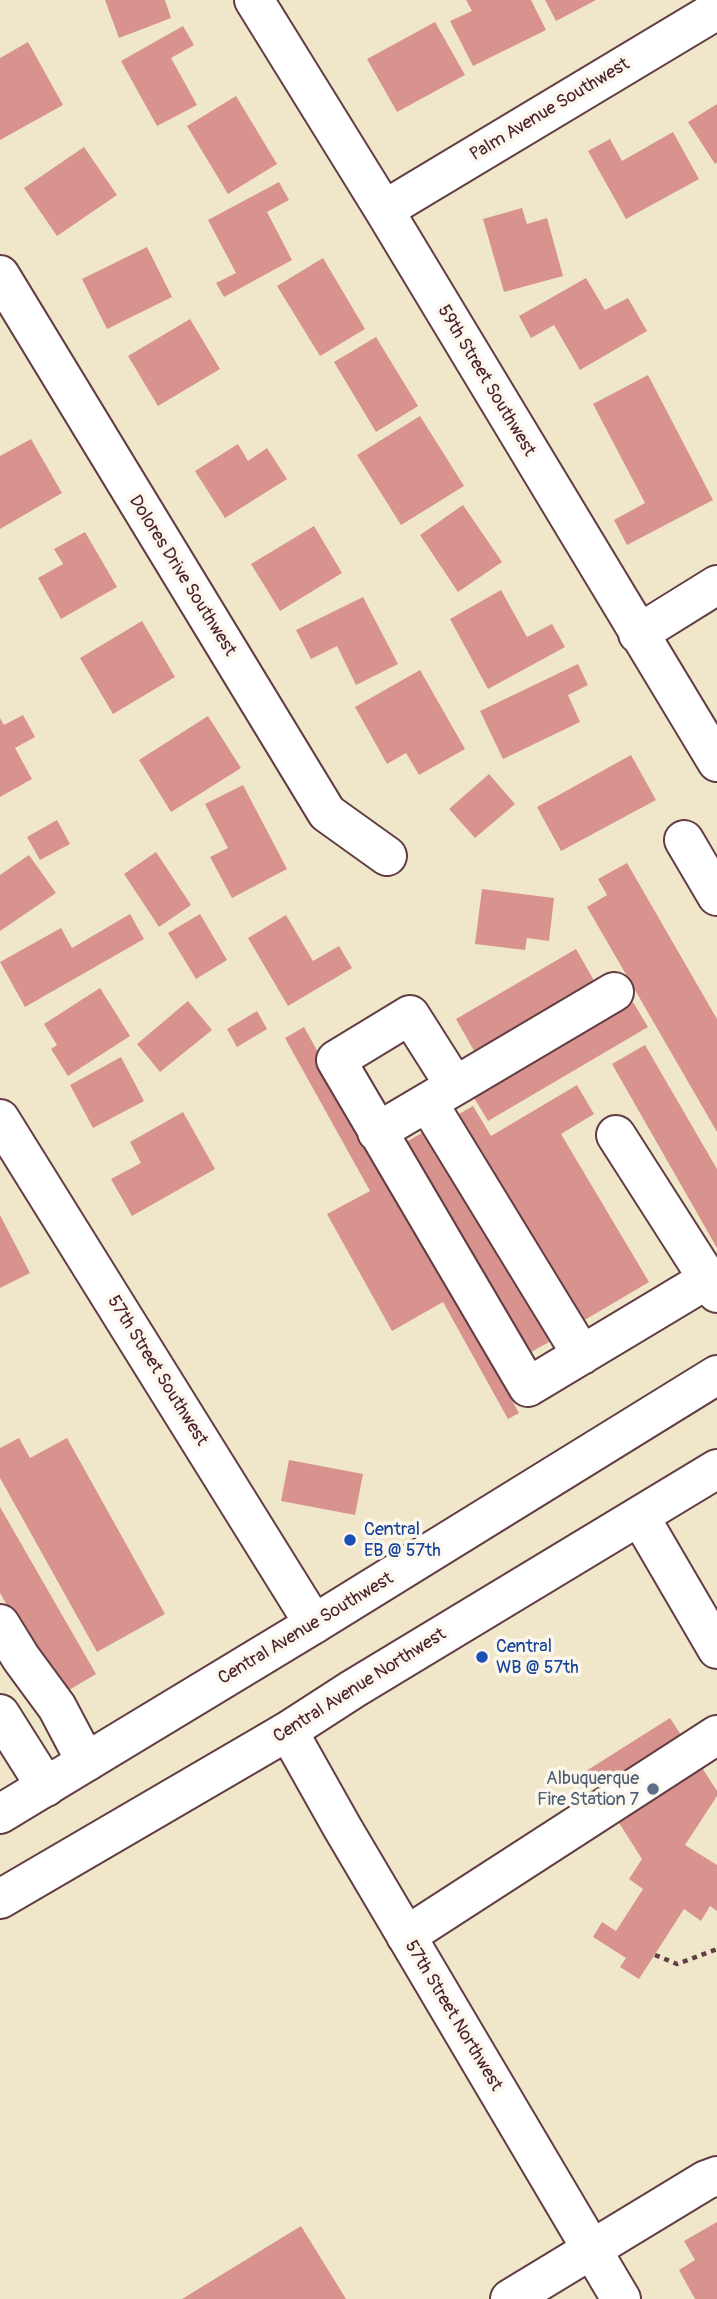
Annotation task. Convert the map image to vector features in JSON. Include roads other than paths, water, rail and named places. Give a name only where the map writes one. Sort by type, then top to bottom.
[{"type":"street","name":"59th Street Southwest","points":[[254,0],[717,762]]},
{"type":"street","name":"Palm Avenue Southwest","points":[[384,210],[717,10]]},
{"type":"street","name":"Dolores Drive Southwest","points":[[0,275],[327,813],[387,856]]},
{"type":"street","points":[[638,634],[717,585]]},
{"type":"street","points":[[684,840],[717,895]]},
{"type":"street","points":[[377,1132],[614,992]]},
{"type":"street","points":[[582,1355],[441,1094],[410,1015],[336,1059],[528,1387],[582,1355],[713,1286],[616,1135]]},
{"type":"street","name":"57th Street Southwest","points":[[0,1119],[314,1624]]},
{"type":"street","name":"Central Avenue Southwest","points":[[0,1814],[717,1375]]},
{"type":"street","name":"Central Avenue Northwest","points":[[0,1899],[288,1731],[717,1469]]},
{"type":"street","points":[[640,1517],[717,1649]]},
{"type":"street","points":[[0,1624],[57,1707],[86,1762]]},
{"type":"street","points":[[0,1714],[46,1787]]},
{"type":"street","name":"57th Street Northwest","points":[[288,1731],[621,2299]]},
{"type":"street","points":[[406,1936],[717,1735]]},
{"type":"street","points":[[510,2299],[706,2180],[717,2176]]},
{"type":"place","name":"Central EB @ 57th","points":[[350,1540]]},
{"type":"place","name":"Central WB @ 57th","points":[[482,1657]]},
{"type":"place","name":"Albuquerque Fire Station 7","points":[[653,1789]]}]
